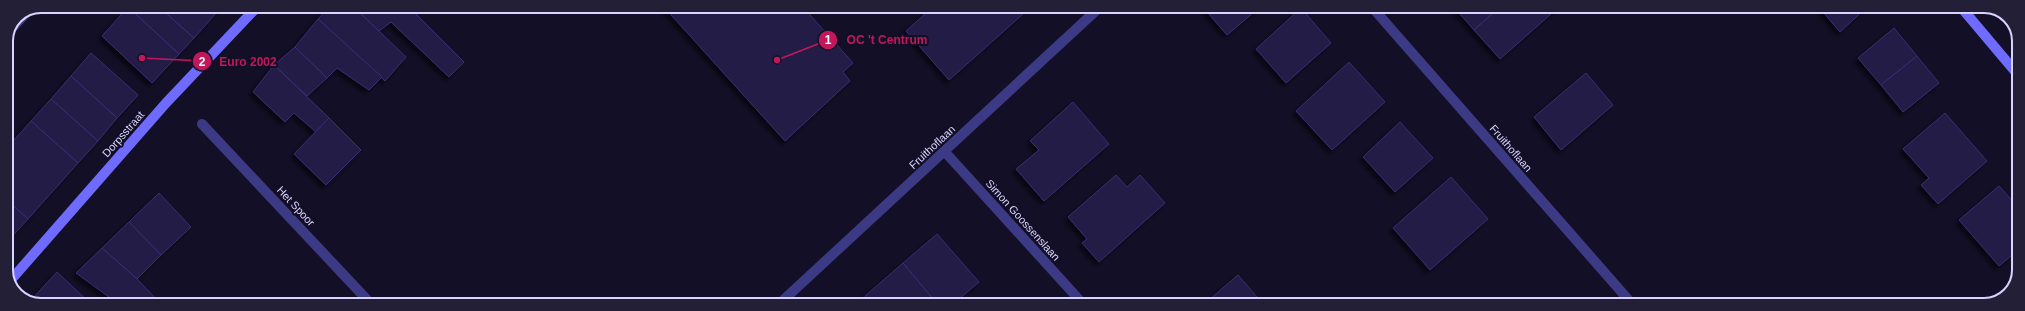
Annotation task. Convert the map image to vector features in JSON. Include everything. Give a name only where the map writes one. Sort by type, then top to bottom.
[{"type":"street","name":"Dorpsstraat","points":[[14,277],[166,104],[251,13]]},
{"type":"street","name":"Fruithoflaan","points":[[786,298],[1094,13]]},
{"type":"street","name":"Fruithoflaan","points":[[1377,13],[1627,298]]},
{"type":"street","points":[[1966,13],[2012,68]]},
{"type":"street","name":"Het Spoor","points":[[202,124],[365,298]]},
{"type":"street","name":"Simon Goossenslaan","points":[[945,152],[1078,298]]},
{"type":"building","points":[[123,13],[135,13],[179,54],[152,83],[102,36]]},
{"type":"building","points":[[135,13],[166,13],[194,38],[179,54]]},
{"type":"building","points":[[166,13],[216,13],[194,38]]},
{"type":"building","points":[[324,13],[360,13],[406,57],[385,81],[318,19]]},
{"type":"building","points":[[360,13],[415,13],[464,62],[449,77],[391,22],[379,31]]},
{"type":"building","points":[[669,13],[808,13],[853,63],[843,72],[850,81],[785,141]]},
{"type":"building","points":[[926,13],[1023,14],[949,80],[906,31]]},
{"type":"building","points":[[1208,13],[1253,13],[1227,35]]},
{"type":"building","points":[[1296,13],[1305,13],[1331,43],[1286,83],[1256,49]]},
{"type":"building","points":[[1459,13],[1493,13],[1474,30]]},
{"type":"building","points":[[1493,13],[1552,13],[1500,59],[1474,30]]},
{"type":"building","points":[[1824,13],[1860,13],[1840,32]]},
{"type":"building","points":[[318,19],[382,77],[369,90],[337,68],[327,78],[295,47]]},
{"type":"building","points":[[1894,28],[1917,56],[1881,85],[1858,58]]},
{"type":"building","points":[[295,47],[327,78],[307,96],[274,65]]},
{"type":"building","points":[[91,53],[138,95],[117,118],[71,76]]},
{"type":"building","points":[[1917,56],[1939,83],[1903,112],[1881,85]]},
{"type":"building","points":[[1349,62],[1385,102],[1332,150],[1296,111]]},
{"type":"building","points":[[274,65],[329,118],[316,132],[294,113],[285,122],[253,92]]},
{"type":"building","points":[[1586,73],[1613,105],[1561,150],[1534,117]]},
{"type":"building","points":[[71,76],[117,118],[98,141],[51,99]]},
{"type":"building","points":[[51,99],[98,141],[78,163],[31,121]]},
{"type":"building","points":[[1073,102],[1109,144],[1044,201],[1016,169],[1039,150],[1030,141]]},
{"type":"building","points":[[1945,113],[1987,161],[1938,204],[1921,185],[1929,178],[1903,149]]},
{"type":"building","points":[[329,118],[361,150],[326,185],[294,154]]},
{"type":"building","points":[[31,121],[78,163],[28,219],[13,205],[13,141]]},
{"type":"building","points":[[1400,122],[1433,158],[1395,192],[1363,157]]},
{"type":"building","points":[[1116,175],[1127,187],[1140,175],[1165,203],[1099,262],[1082,243],[1087,239],[1068,217]]},
{"type":"building","points":[[1451,177],[1488,219],[1430,270],[1393,228]]},
{"type":"building","points":[[1999,186],[2012,200],[2012,255],[1999,266],[1959,220]]},
{"type":"building","points":[[159,193],[191,227],[161,255],[129,222]]},
{"type":"building","points":[[13,205],[28,219],[13,235]]},
{"type":"building","points":[[129,222],[161,255],[137,279],[102,248]]},
{"type":"building","points":[[937,234],[979,282],[960,298],[932,298],[903,263]]},
{"type":"building","points":[[102,248],[137,279],[155,298],[110,298],[76,273]]},
{"type":"building","points":[[903,263],[932,298],[867,298],[865,296]]},
{"type":"building","points":[[57,272],[85,298],[38,298],[34,297]]},
{"type":"building","points":[[1238,275],[1258,298],[1211,298]]},
{"type":"place","name":"Euro 2002","points":[[142,58]]},
{"type":"place","name":"OC 't Centrum","points":[[777,60]]}]
